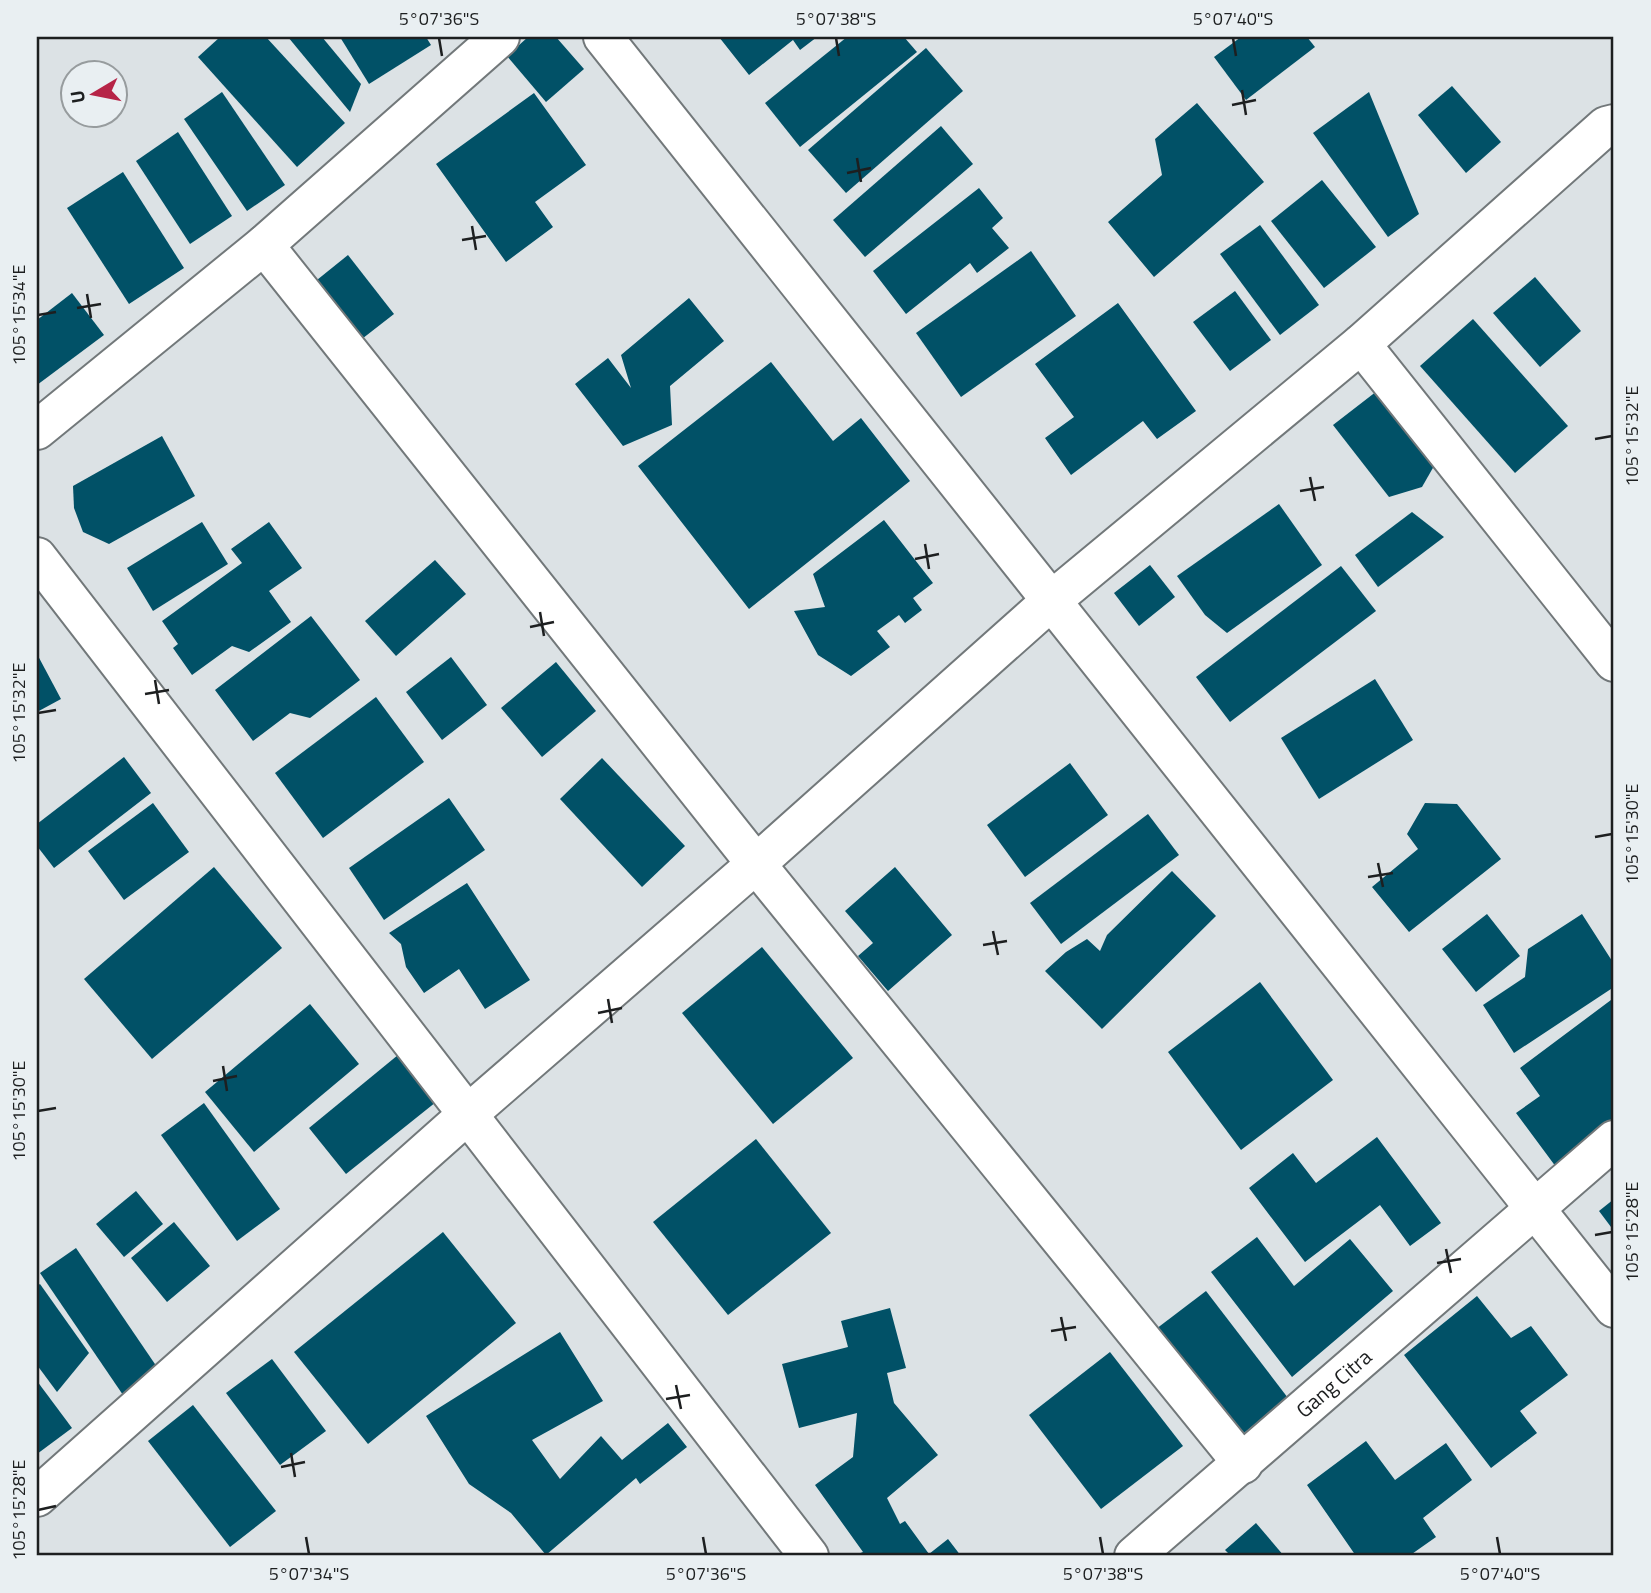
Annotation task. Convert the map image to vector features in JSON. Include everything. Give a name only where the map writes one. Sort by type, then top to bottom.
[{"type":"street","points":[[37,430],[264,245],[500,37]]},
{"type":"street","points":[[603,37],[1614,1308]]},
{"type":"street","points":[[37,1497],[468,1114],[756,864],[1051,600],[1361,344],[1606,126],[1614,124]]},
{"type":"street","points":[[264,245],[756,864],[1243,1464]]},
{"type":"street","points":[[1361,344],[1614,662]]},
{"type":"street","points":[[37,556],[809,1556]]},
{"type":"street","name":"Gang Citra","points":[[1134,1556],[1614,1140]]},
{"type":"building","points":[[220,37],[266,37],[345,123],[297,167],[198,57]]},
{"type":"building","points":[[288,37],[322,37],[361,84],[350,112]]},
{"type":"building","points":[[340,37],[426,37],[431,45],[369,84]]},
{"type":"building","points":[[528,37],[556,37],[584,69],[546,102],[507,56]]},
{"type":"building","points":[[719,37],[817,37],[800,50],[793,40],[749,75]]},
{"type":"building","points":[[847,37],[904,37],[917,52],[800,147],[765,103]]},
{"type":"building","points":[[1241,37],[1307,37],[1315,47],[1246,100],[1214,57]]},
{"type":"building","points":[[926,48],[963,91],[846,193],[808,150]]},
{"type":"building","points":[[1452,86],[1501,142],[1466,173],[1418,115]]},
{"type":"building","points":[[222,92],[285,185],[247,211],[184,119]]},
{"type":"building","points":[[1369,92],[1419,214],[1388,237],[1313,133]]},
{"type":"building","points":[[534,93],[586,165],[535,202],[553,227],[506,262],[436,164]]},
{"type":"building","points":[[1197,103],[1264,182],[1154,277],[1108,222],[1162,175],[1155,139]]},
{"type":"building","points":[[941,126],[973,164],[865,257],[833,220]]},
{"type":"building","points":[[178,132],[232,216],[190,244],[136,161]]},
{"type":"building","points":[[123,172],[184,268],[129,304],[67,208]]},
{"type":"building","points":[[1322,180],[1376,247],[1324,288],[1271,221]]},
{"type":"building","points":[[979,188],[1003,218],[992,228],[1009,248],[977,273],[970,263],[906,314],[873,271]]},
{"type":"building","points":[[1260,225],[1319,305],[1280,335],[1220,254]]},
{"type":"building","points":[[1031,251],[1076,316],[961,397],[916,333]]},
{"type":"building","points":[[348,255],[394,314],[358,342],[312,284]]},
{"type":"building","points":[[1535,277],[1581,331],[1540,367],[1493,313]]},
{"type":"building","points":[[1235,291],[1271,340],[1230,371],[1193,322]]},
{"type":"building","points":[[72,293],[104,335],[37,385],[37,320]]},
{"type":"building","points":[[689,298],[724,341],[670,386],[672,425],[623,446],[575,384],[608,358],[631,388],[621,355]]},
{"type":"building","points":[[1118,303],[1196,411],[1157,439],[1143,421],[1071,475],[1045,438],[1074,417],[1035,364]]},
{"type":"building","points":[[1473,319],[1568,426],[1515,473],[1420,366]]},
{"type":"building","points":[[771,362],[833,441],[861,418],[910,481],[749,609],[638,466]]},
{"type":"building","points":[[1377,391],[1434,466],[1422,487],[1389,497],[1333,425]]},
{"type":"building","points":[[162,436],[195,496],[109,544],[83,532],[74,508],[73,486]]},
{"type":"building","points":[[1279,504],[1322,565],[1227,633],[1205,615],[1177,576]]},
{"type":"building","points":[[1412,512],[1444,537],[1378,587],[1355,555]]},
{"type":"building","points":[[884,520],[933,583],[913,598],[922,610],[905,623],[899,615],[877,631],[890,647],[851,676],[818,655],[794,611],[825,607],[813,574]]},
{"type":"building","points":[[202,522],[228,564],[153,611],[127,568]]},
{"type":"building","points":[[269,522],[302,568],[269,591],[291,622],[249,652],[232,646],[192,675],[173,648],[178,644],[162,621],[242,563],[231,549]]},
{"type":"building","points":[[435,560],[466,594],[396,656],[365,621]]},
{"type":"building","points":[[1150,565],[1175,597],[1139,626],[1114,593]]},
{"type":"building","points":[[1341,566],[1376,611],[1230,722],[1196,677]]},
{"type":"building","points":[[311,616],[360,680],[310,718],[290,713],[253,741],[215,690]]},
{"type":"building","points":[[37,654],[61,699],[37,712]]},
{"type":"building","points":[[451,657],[487,705],[442,740],[406,692]]},
{"type":"building","points":[[556,662],[596,711],[542,757],[501,708]]},
{"type":"building","points":[[1375,679],[1413,740],[1319,799],[1281,738]]},
{"type":"building","points":[[376,697],[424,762],[323,838],[275,773]]},
{"type":"building","points":[[124,757],[151,793],[54,868],[37,846],[37,824]]},
{"type":"building","points":[[602,758],[685,846],[642,887],[560,799]]},
{"type":"building","points":[[1070,763],[1108,815],[1025,877],[987,825]]},
{"type":"building","points":[[449,798],[485,850],[384,920],[349,868]]},
{"type":"building","points":[[153,803],[189,852],[124,900],[88,851]]},
{"type":"building","points":[[1425,803],[1457,804],[1501,859],[1409,932],[1372,887],[1418,849],[1407,834]]},
{"type":"building","points":[[1148,814],[1179,855],[1061,944],[1030,903]]},
{"type":"building","points":[[214,867],[282,948],[152,1059],[84,979]]},
{"type":"building","points":[[895,867],[952,935],[888,991],[858,956],[873,943],[845,911]]},
{"type":"building","points":[[1172,871],[1216,916],[1102,1029],[1045,971],[1066,952],[1087,939],[1100,951],[1107,935]]},
{"type":"building","points":[[467,883],[530,980],[485,1009],[459,969],[424,993],[406,967],[401,944],[389,933]]},
{"type":"building","points":[[1487,914],[1520,956],[1476,992],[1442,949]]},
{"type":"building","points":[[1582,914],[1614,964],[1614,987],[1514,1053],[1483,1005],[1525,977],[1528,949]]},
{"type":"building","points":[[762,947],[853,1058],[773,1124],[682,1013]]},
{"type":"building","points":[[1260,982],[1333,1080],[1241,1150],[1168,1052]]},
{"type":"building","points":[[1611,1000],[1614,1004],[1614,1128],[1559,1171],[1516,1113],[1540,1096],[1520,1068]]},
{"type":"building","points":[[310,1004],[359,1064],[254,1152],[205,1092]]},
{"type":"building","points":[[398,1055],[436,1102],[346,1174],[309,1128]]},
{"type":"building","points":[[204,1103],[280,1209],[237,1241],[161,1135]]},
{"type":"building","points":[[1377,1137],[1441,1223],[1410,1246],[1380,1205],[1305,1262],[1249,1188],[1293,1153],[1316,1183]]},
{"type":"building","points":[[756,1139],[831,1233],[728,1315],[653,1222]]},
{"type":"building","points":[[136,1191],[163,1224],[124,1257],[96,1224]]},
{"type":"building","points":[[1614,1199],[1614,1231],[1599,1211]]},
{"type":"building","points":[[174,1222],[210,1266],[167,1302],[131,1258]]},
{"type":"building","points":[[443,1232],[516,1323],[368,1444],[294,1352]]},
{"type":"building","points":[[1257,1237],[1294,1286],[1350,1239],[1393,1291],[1292,1377],[1211,1272]]},
{"type":"building","points":[[76,1248],[159,1370],[123,1395],[40,1273]]},
{"type":"building","points":[[40,1284],[89,1353],[57,1392],[37,1365],[37,1286]]},
{"type":"building","points":[[1206,1291],[1288,1398],[1239,1437],[1156,1329]]},
{"type":"building","points":[[1477,1296],[1511,1338],[1531,1326],[1568,1375],[1520,1411],[1537,1433],[1491,1468],[1404,1355]]},
{"type":"building","points":[[890,1308],[906,1368],[887,1373],[894,1403],[938,1455],[887,1498],[900,1524],[905,1521],[929,1554],[948,1539],[961,1556],[859,1556],[858,1554],[863,1552],[815,1485],[853,1457],[857,1413],[799,1428],[782,1364],[848,1347],[841,1321]]},
{"type":"building","points":[[560,1332],[603,1401],[532,1440],[560,1479],[601,1436],[622,1460],[668,1423],[687,1447],[640,1484],[636,1478],[546,1555],[511,1513],[469,1484],[426,1416]]},
{"type":"building","points":[[1110,1352],[1183,1446],[1101,1509],[1029,1415]]},
{"type":"building","points":[[272,1359],[326,1431],[280,1465],[226,1393]]},
{"type":"building","points":[[37,1381],[72,1428],[37,1454]]},
{"type":"building","points":[[193,1405],[276,1511],[230,1547],[148,1441]]},
{"type":"building","points":[[1366,1441],[1395,1480],[1446,1443],[1472,1480],[1423,1518],[1436,1537],[1409,1556],[1356,1556],[1307,1485]]},
{"type":"building","points":[[1256,1523],[1284,1556],[1231,1556],[1225,1550]]}]
